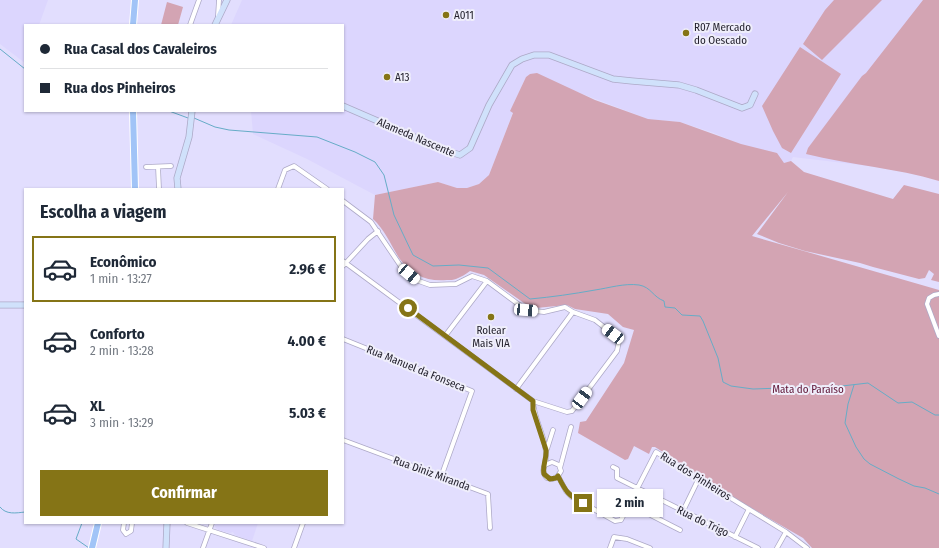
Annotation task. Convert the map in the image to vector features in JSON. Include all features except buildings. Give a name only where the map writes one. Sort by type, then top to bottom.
[{"type":"main road","points":[[133,24],[135,0]]},
{"type":"main road","points":[[133,112],[135,188]]},
{"type":"main road","points":[[92,548],[98,524]]},
{"type":"street","points":[[190,24],[197,0]]},
{"type":"street","points":[[217,23],[219,0]]},
{"type":"street","points":[[217,23],[227,0]]},
{"type":"street","name":"Alameda Nascente","points":[[344,106],[447,151],[460,155],[470,148],[489,105],[512,66],[522,59],[534,55],[549,55],[613,79],[679,85],[742,108],[750,105],[755,94]]},
{"type":"street","points":[[178,188],[177,178],[190,131],[192,112]]},
{"type":"street","points":[[146,167],[171,166]]},
{"type":"street","points":[[278,188],[285,170],[293,166],[296,166],[326,188]]},
{"type":"street","points":[[158,167],[159,188]]},
{"type":"street","points":[[344,202],[371,222],[378,232],[402,268],[416,280],[430,285],[456,284],[472,276],[487,281],[526,310],[544,312],[565,307],[573,312],[595,320],[613,334],[619,340],[617,352],[574,410],[567,412],[533,401],[344,263],[368,239],[378,232]]},
{"type":"street","points":[[445,336],[487,281]]},
{"type":"street","points":[[939,294],[929,298],[927,304],[939,336]]},
{"type":"street","points":[[0,305],[24,305]]},
{"type":"street","points":[[516,388],[573,312]]},
{"type":"street","name":"Rua Manuel da Fonseca","points":[[344,339],[472,391],[441,477]]},
{"type":"street","points":[[533,401],[533,410],[546,450]]},
{"type":"street","points":[[553,430],[546,450],[543,471],[547,478],[553,479],[560,474],[560,468],[571,427]]},
{"type":"street","name":"Rua Diniz Miranda","points":[[344,440],[488,494],[490,528]]},
{"type":"street","name":"Rua dos Pinheiros","points":[[558,476],[566,491],[572,497],[616,521],[621,520],[656,452],[786,532],[807,548]]},
{"type":"street","points":[[545,465],[549,462],[554,462],[560,468]]},
{"type":"street","name":"Rua do Trigo","points":[[613,467],[617,469],[617,478],[758,548]]},
{"type":"street","points":[[683,511],[699,478]]},
{"type":"street","points":[[629,504],[680,530]]},
{"type":"street","points":[[735,536],[749,509]]},
{"type":"street","points":[[124,524],[123,530],[126,534],[131,531],[132,524]]},
{"type":"street","points":[[166,548],[168,524]]},
{"type":"street","points":[[190,524],[264,548]]},
{"type":"street","points":[[203,548],[212,524]]},
{"type":"street","points":[[294,548],[303,524]]},
{"type":"street","points":[[777,548],[786,532]]},
{"type":"street","points":[[610,548],[614,537],[627,539],[650,548]]},
{"type":"shaded area","points":[[0,0],[48,0],[39,24],[24,24],[24,62],[0,44]]},
{"type":"shaded area","points":[[242,0],[939,0],[895,169],[793,157],[791,161],[784,163],[714,133],[680,122],[648,119],[530,74],[526,77],[510,111],[513,112],[489,175],[479,184],[467,188],[457,188],[438,182],[375,195],[307,159],[253,134],[251,112],[344,112],[344,24],[231,24]]},
{"type":"shaded area","points":[[215,524],[258,524],[252,541],[235,535],[233,532],[230,533],[218,530],[215,527]]},
{"type":"green space","points":[[834,0],[882,0],[822,60],[803,44],[825,10]]},
{"type":"green space","points":[[923,0],[939,0],[939,181],[906,173],[806,154],[808,148],[862,76],[866,73]]},
{"type":"green space","points":[[167,2],[183,7],[178,24],[161,24]]},
{"type":"green space","points":[[800,47],[841,74],[791,153],[782,148],[762,106]]},
{"type":"green space","name":"Mata do Paraíso","points":[[537,73],[595,100],[648,119],[680,122],[741,144],[777,153],[784,163],[791,161],[804,172],[893,199],[904,185],[939,194],[939,282],[931,280],[934,274],[929,270],[925,278],[919,279],[860,263],[805,251],[757,234],[788,192],[752,236],[939,290],[939,548],[812,548],[803,538],[741,502],[655,447],[652,447],[649,454],[634,446],[628,459],[625,460],[578,433],[580,422],[586,421],[624,363],[634,330],[623,327],[608,314],[575,309],[567,305],[536,308],[524,303],[484,275],[470,271],[454,280],[433,280],[414,273],[404,264],[373,219],[375,195],[438,182],[457,188],[467,188],[479,184],[489,175],[513,113],[510,111],[526,77],[530,74]]},
{"type":"waterway","points":[[0,49],[24,68]]},
{"type":"waterway","points":[[172,112],[188,118]]},
{"type":"waterway","points":[[194,118],[215,127],[229,130],[317,137],[355,152],[375,162],[384,175],[394,215],[413,255],[433,266],[459,265],[488,268],[530,299],[571,294],[622,285],[643,286],[664,301],[665,307],[675,308],[682,315],[700,316],[718,358],[723,382],[731,386],[753,389],[842,386],[868,383],[898,403],[912,402],[935,415],[939,415]]},
{"type":"waterway","points":[[854,385],[848,404],[845,423],[856,447],[864,459],[870,464],[899,479],[914,486],[925,488],[939,494]]},
{"type":"waterway","points":[[0,507],[2,510],[8,512],[24,512]]},
{"type":"waterway","points":[[82,524],[76,539],[89,548]]},
{"type":"place","name":"A011","points":[[446,15]]},
{"type":"place","name":"R07 Mercado do Oescado","points":[[686,33]]},
{"type":"place","name":"A13","points":[[387,77]]},
{"type":"place","name":"Rolear Mais VIA","points":[[491,317]]},
{"type":"route","points":[[408,308],[533,401],[533,410],[547,456],[543,468],[544,474],[550,479],[558,476],[566,491],[572,497],[583,503]]}]
